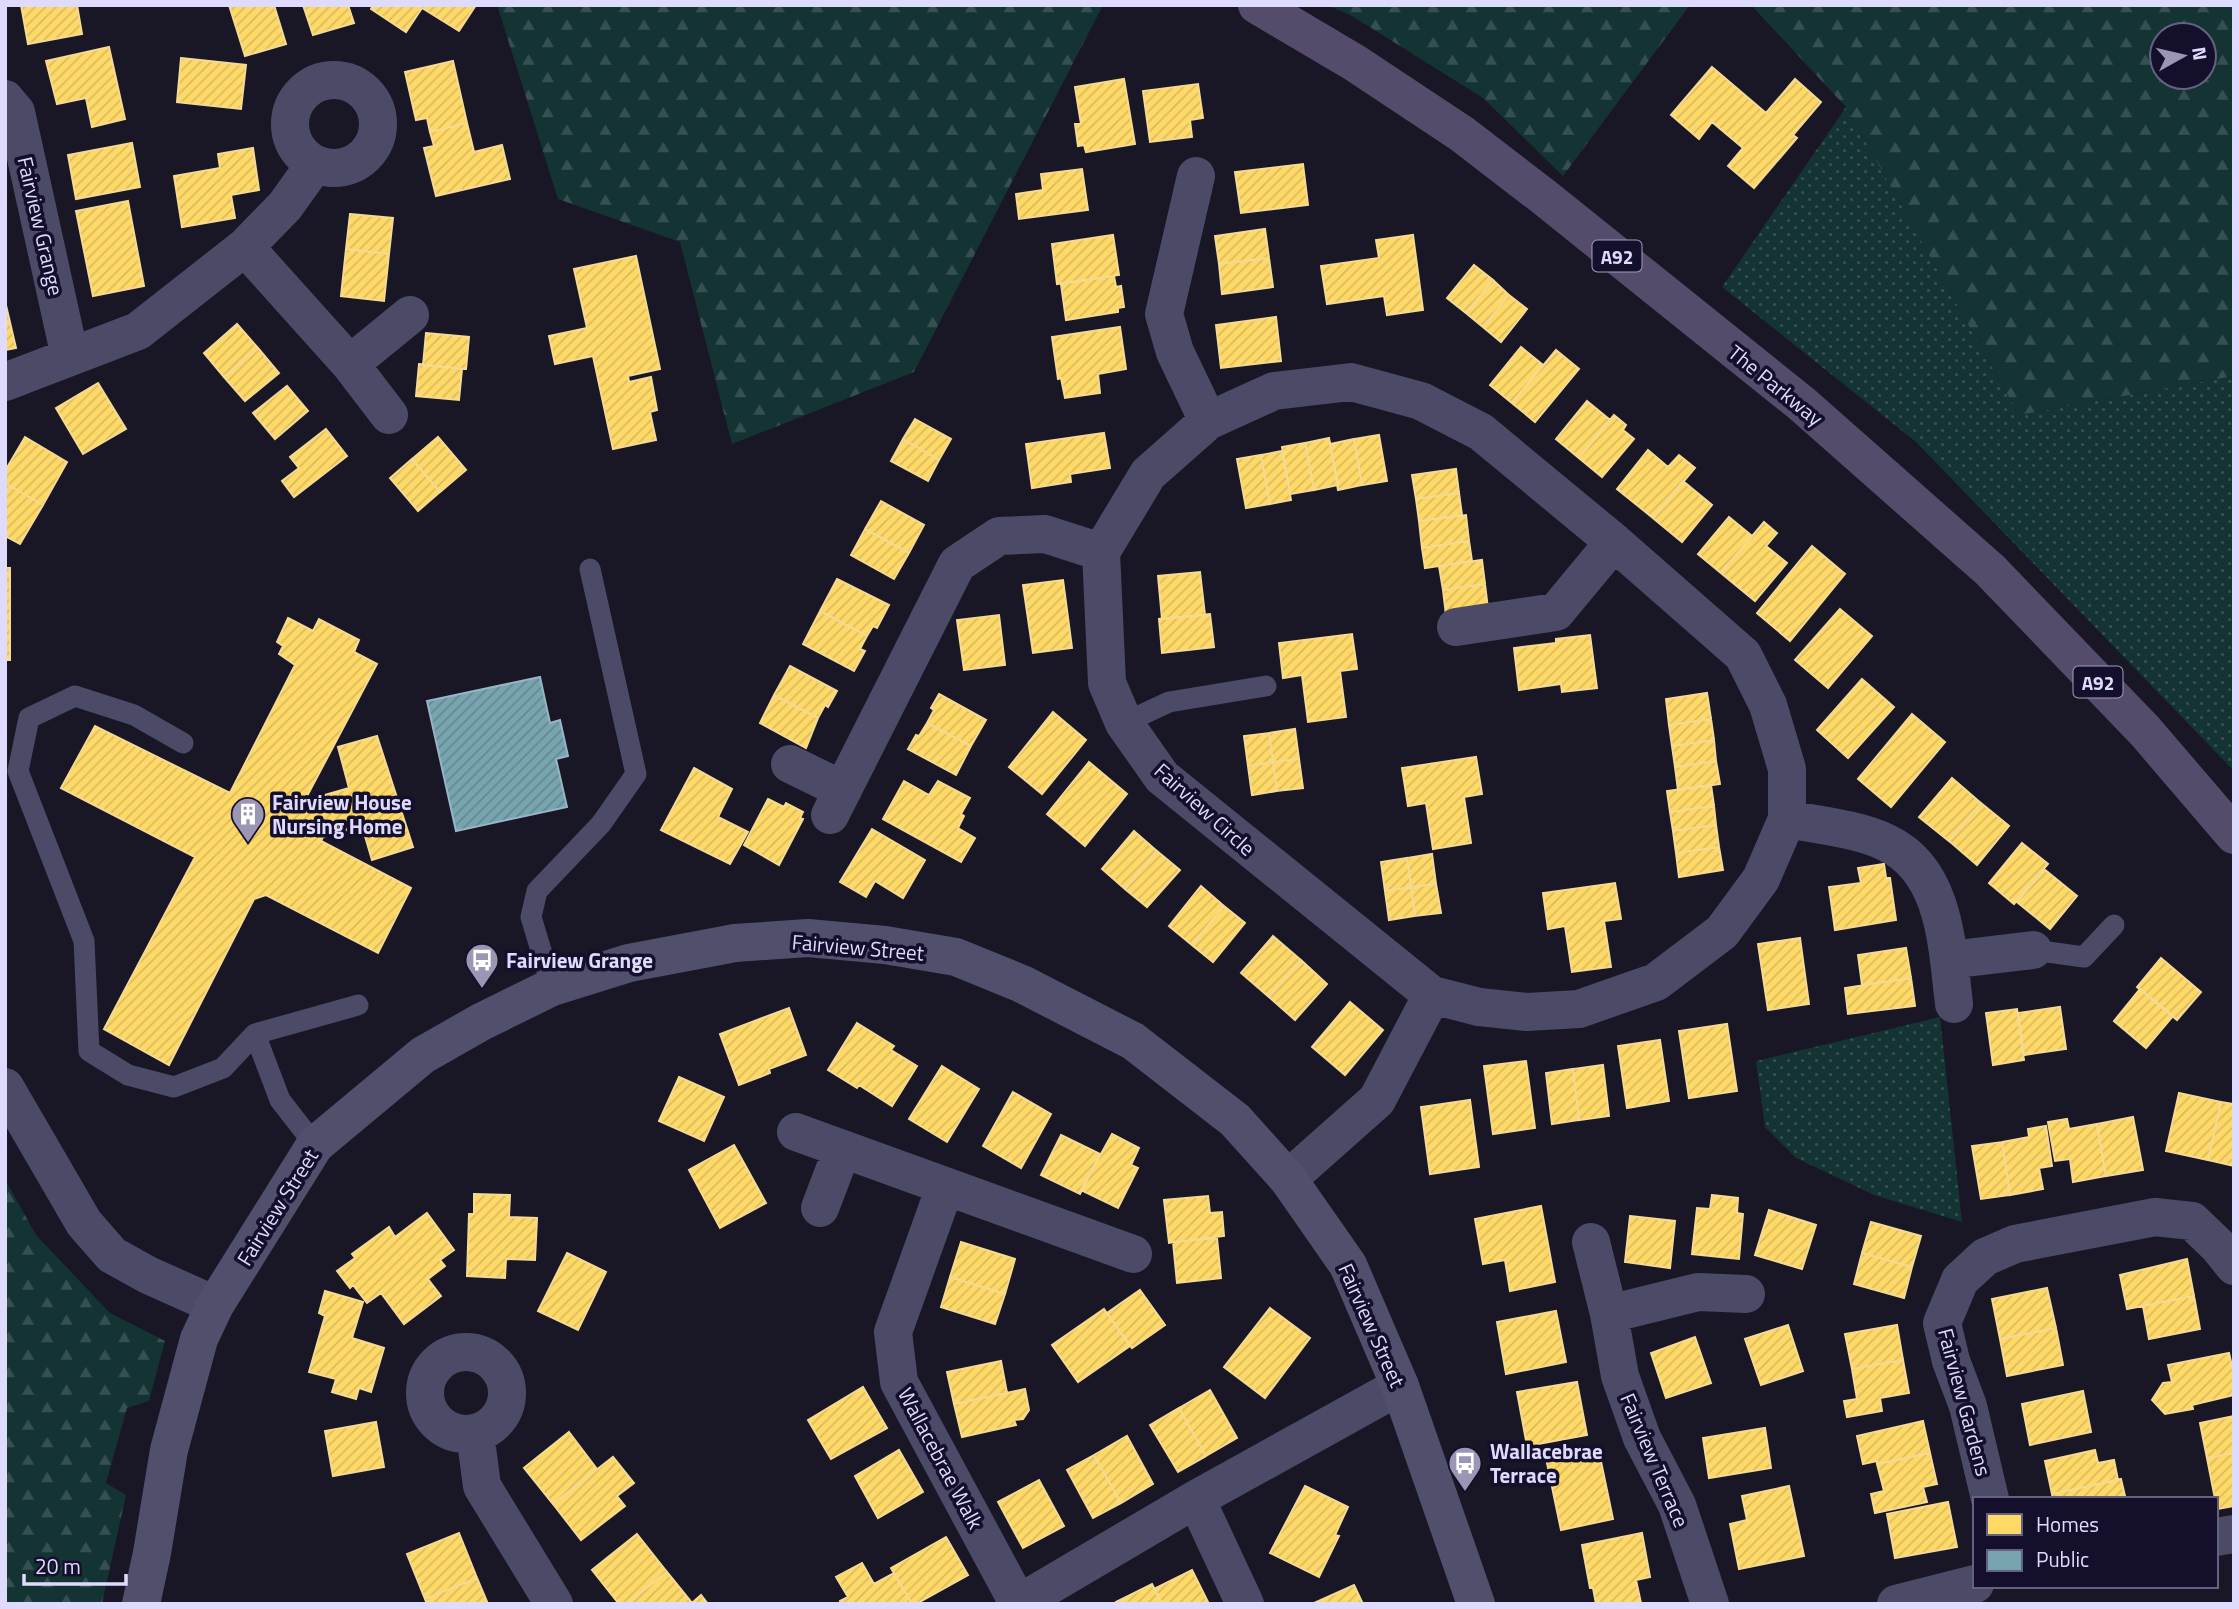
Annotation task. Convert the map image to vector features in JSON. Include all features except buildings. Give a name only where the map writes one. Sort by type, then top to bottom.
[{"type":"main road","name":"The Parkway","points":[[1257,5],[1355,63],[1462,134],[1801,404],[1990,570],[2145,731],[2234,835]]},
{"type":"street","name":"Fairview Grange","points":[[5,99],[16,113],[70,357]]},
{"type":"street","points":[[5,382],[138,331],[245,247],[285,206],[315,164]]},
{"type":"street","points":[[1196,176],[1164,314],[1175,352],[1208,421]]},
{"type":"street","points":[[245,247],[350,364],[390,415]]},
{"type":"street","points":[[350,364],[410,314]]},
{"type":"street","name":"Fairview Circle","points":[[1351,382],[1421,401],[1481,432],[1614,542],[1743,655],[1768,705],[1787,769],[1787,819],[1761,879],[1722,932],[1656,982],[1579,1009],[1527,1012],[1479,1007],[1432,996],[1163,777],[1124,723],[1107,684],[1101,552],[1149,474],[1208,421],[1274,391],[1351,382]]},
{"type":"street","points":[[790,764],[836,802],[957,564],[999,536],[1045,534],[1101,552]]},
{"type":"street","points":[[1456,627],[1556,612],[1614,542]]},
{"type":"street","points":[[1787,819],[1886,842],[1912,858],[1928,882],[1940,912],[1954,1004]]},
{"type":"street","name":"Fairview Street","points":[[141,1604],[169,1450],[199,1339],[215,1305],[315,1145],[423,1055],[481,1022],[552,987],[629,964],[735,943],[807,938],[886,945],[956,957],[1022,984],[1133,1041],[1235,1120],[1287,1179],[1348,1265],[1400,1386],[1476,1604]]},
{"type":"street","points":[[1949,960],[2033,950]]},
{"type":"street","points":[[1287,1179],[1377,1100],[1432,996]]},
{"type":"street","points":[[5,1087],[84,1223],[112,1255],[148,1275],[215,1305]]},
{"type":"street","points":[[796,1132],[1132,1254]]},
{"type":"street","points":[[820,1208],[842,1150]]},
{"type":"street","name":"Wallacebrae Walk","points":[[945,1187],[893,1332],[899,1382],[1018,1603]]},
{"type":"street","name":"Fairview Gardens","points":[[1990,1497],[1968,1406],[1951,1361],[1942,1323],[1961,1280],[1985,1257],[2015,1244],[2155,1217],[2192,1221],[2234,1266]]},
{"type":"street","name":"Fairview Terrace","points":[[1591,1242],[1609,1314],[1620,1376],[1642,1438],[1677,1504],[1710,1604]]},
{"type":"street","points":[[1609,1314],[1698,1292],[1746,1294]]},
{"type":"street","points":[[1018,1603],[1196,1499],[1400,1386]]},
{"type":"street","points":[[475,1433],[482,1486],[554,1604]]},
{"type":"street","points":[[1196,1499],[1245,1604]]},
{"type":"street","points":[[1896,1604],[1973,1585]]},
{"type":"lane","points":[[552,987],[531,917],[537,891],[601,824],[636,774],[590,569]]},
{"type":"lane","points":[[1124,723],[1169,702],[1266,686]]},
{"type":"lane","points":[[183,743],[134,715],[75,696],[29,719],[18,771],[84,941],[89,1051],[128,1075],[174,1087],[223,1068],[255,1034],[358,1005]]},
{"type":"lane","points":[[2033,950],[2084,957],[2114,925]]},
{"type":"lane","points":[[255,1034],[280,1100],[315,1145]]},
{"type":"green space","points":[[497,5],[1103,5],[914,372],[732,444],[680,242],[558,199]]},
{"type":"green space","points":[[1327,5],[1690,5],[1563,176],[1483,98],[1352,16]]},
{"type":"green space","points":[[1751,5],[2234,5],[2234,376],[2019,415],[1846,107]]},
{"type":"green space","points":[[1846,107],[2019,415],[2234,376],[2234,771],[1916,442],[1722,287]]},
{"type":"green space","points":[[1940,1017],[1962,1222],[1874,1195],[1796,1158],[1765,1127],[1756,1061]]},
{"type":"green space","points":[[5,1179],[36,1235],[110,1313],[165,1341],[149,1401],[127,1408],[106,1483],[126,1495],[102,1604],[5,1604]]},
{"type":"place","name":"Fairview House Nursing Home","points":[[248,844]]},
{"type":"place","name":"Fairview Grange","points":[[482,990]]},
{"type":"place","name":"Wallacebrae Terrace","points":[[1465,1493]]}]
